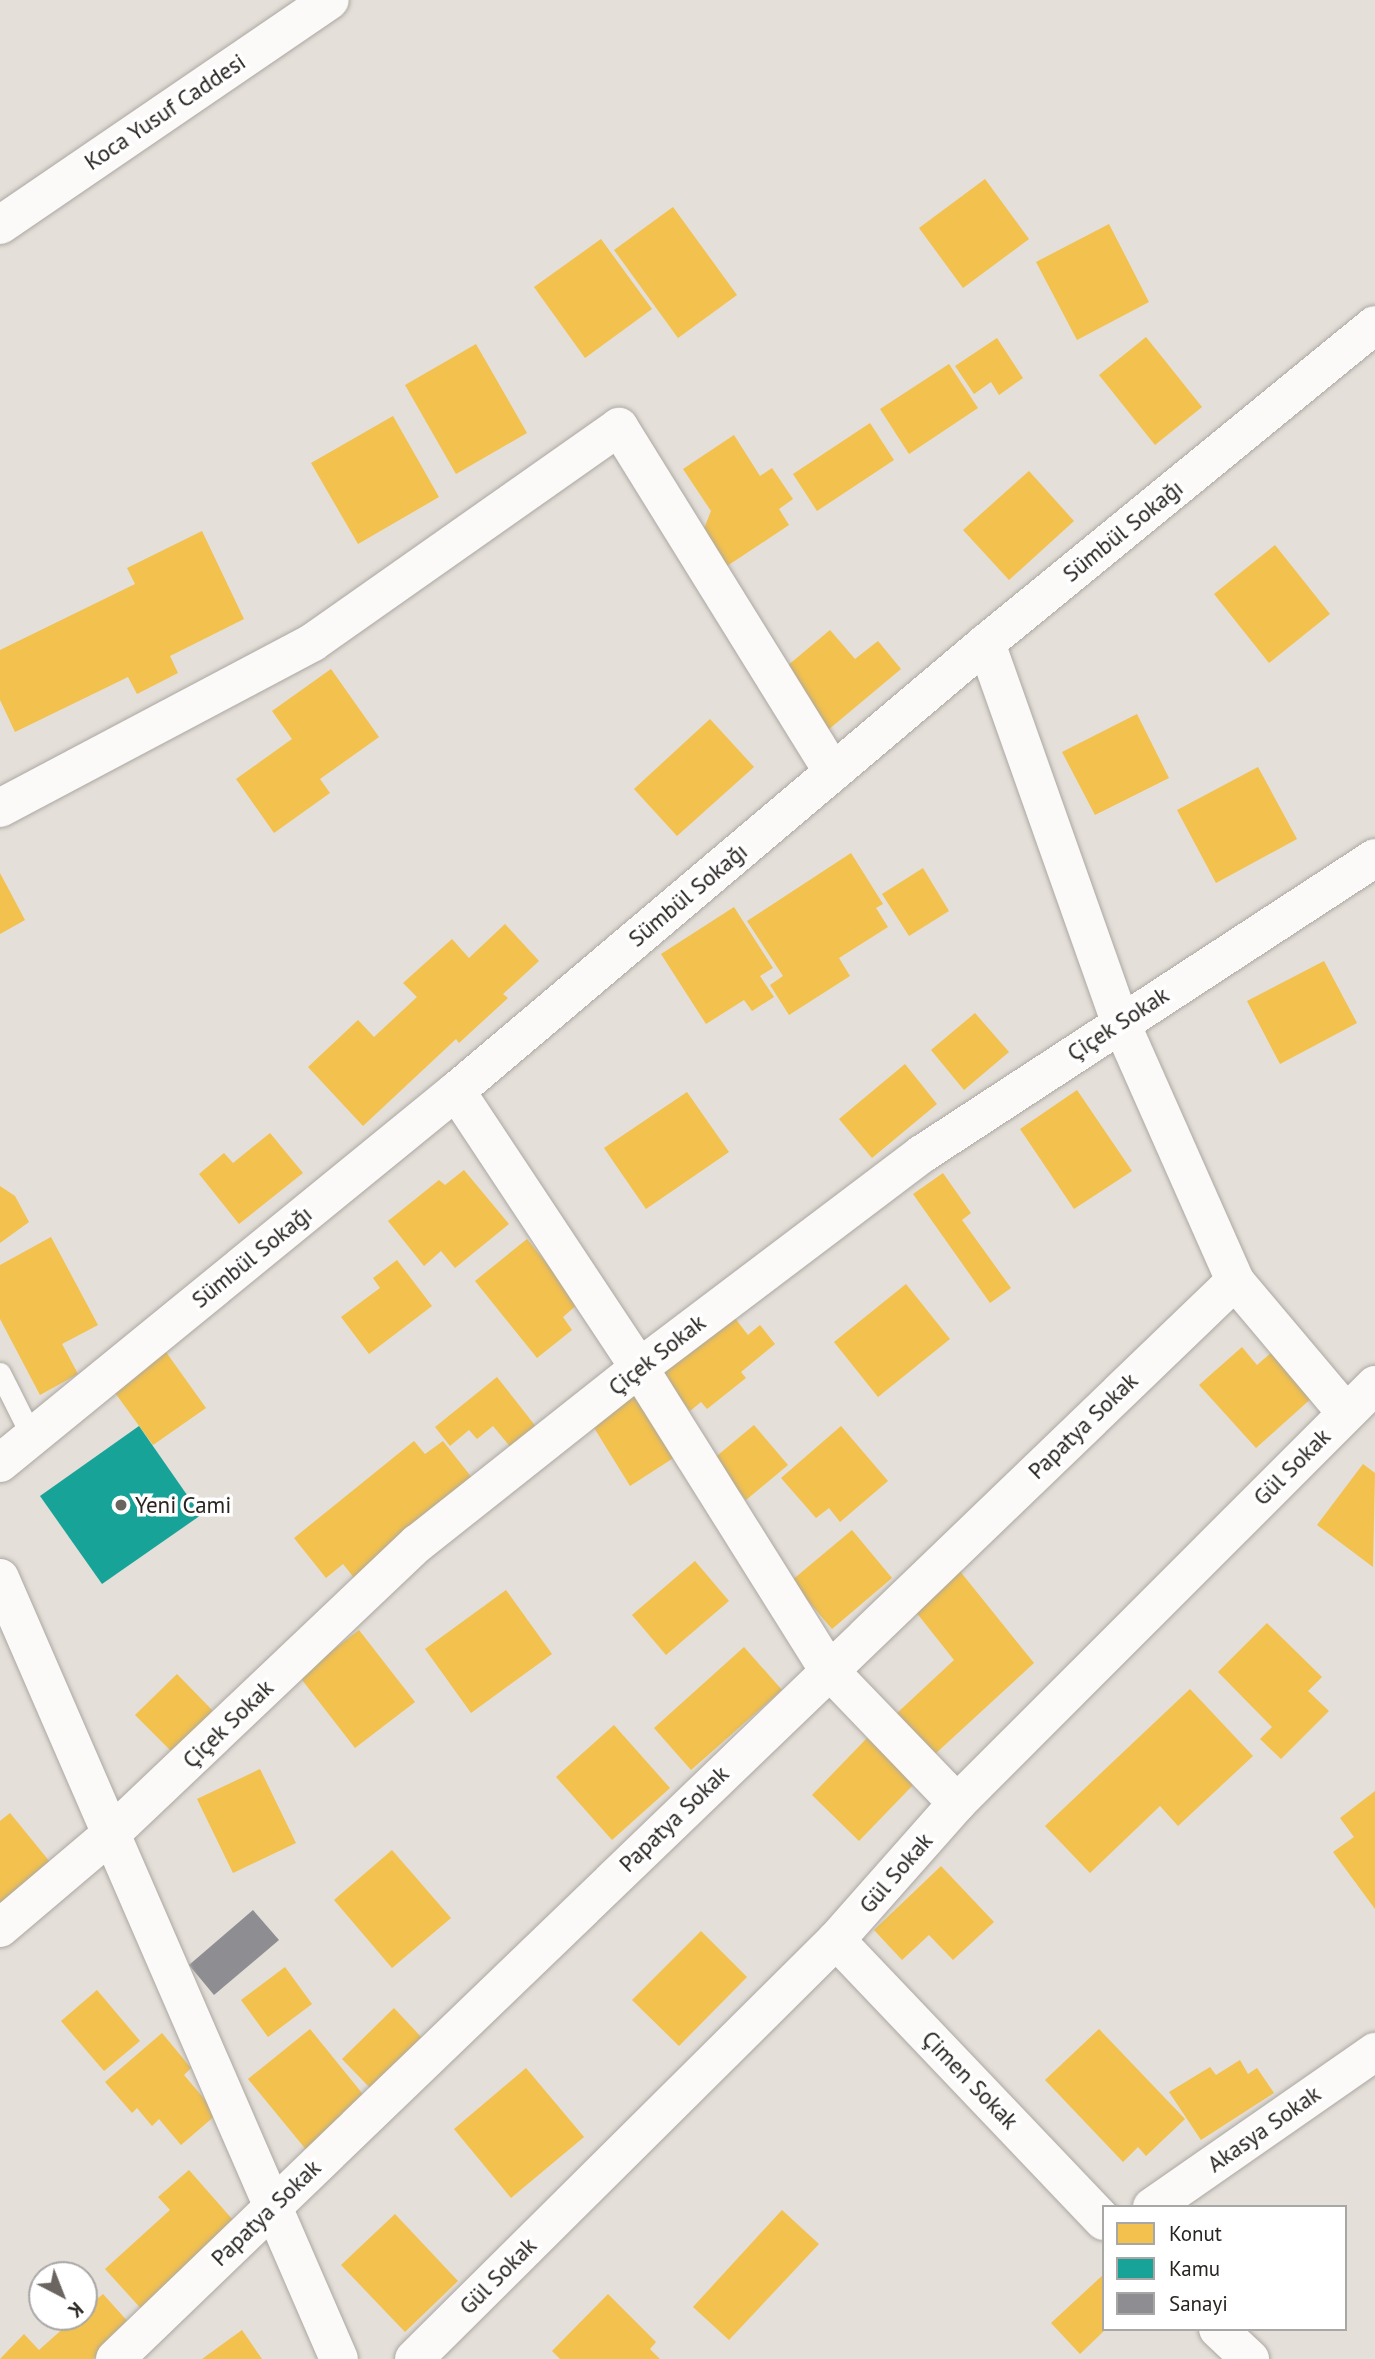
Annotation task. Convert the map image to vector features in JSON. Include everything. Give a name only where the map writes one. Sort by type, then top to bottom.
[{"type":"street","name":"Koca Yusuf Caddesi","points":[[0,225],[330,0]]},
{"type":"street","name":"Sümbül Sokağı","points":[[0,1463],[456,1091],[986,643],[1375,326]]},
{"type":"street","points":[[0,808],[313,642],[619,427],[833,772]]},
{"type":"street","points":[[986,643],[1120,1021],[1235,1281],[1346,1413]]},
{"type":"street","name":"Çiçek Sokak","points":[[0,1928],[111,1834],[418,1543],[639,1368],[922,1154],[1120,1021],[1375,859]]},
{"type":"street","points":[[456,1091],[639,1368],[828,1669],[957,1803]]},
{"type":"street","name":"Papatya Sokak","points":[[115,2359],[828,1669],[1235,1281]]},
{"type":"street","name":"Gül Sokak","points":[[414,2359],[836,1940],[957,1803],[1375,1385]]},
{"type":"street","points":[[0,1578],[271,2208],[339,2359]]},
{"type":"street","name":"Çimen Sokak","points":[[836,1940],[1102,2219]]},
{"type":"street","name":"Akasya Sokak","points":[[1155,2205],[1375,2052]]},
{"type":"street","points":[[1220,2331],[1250,2359]]},
{"type":"lane","points":[[0,1373],[32,1437]]},
{"type":"building: Konut","points":[[985,179],[1029,239],[963,288],[919,228]]},
{"type":"building: Konut","points":[[673,207],[737,295],[678,338],[614,250]]},
{"type":"building: Konut","points":[[1109,224],[1149,302],[1077,340],[1036,262]]},
{"type":"building: Konut","points":[[601,239],[652,309],[585,358],[534,287]]},
{"type":"building: Konut","points":[[1146,337],[1202,407],[1155,445],[1099,375]]},
{"type":"building: Konut","points":[[997,338],[1023,378],[999,395],[991,382],[974,394],[955,366]]},
{"type":"building: Konut","points":[[476,344],[527,433],[456,474],[405,385]]},
{"type":"building: Konut","points":[[949,364],[978,408],[909,454],[880,409]]},
{"type":"building: Konut","points":[[393,416],[439,497],[358,544],[311,463]]},
{"type":"building: Konut","points":[[870,423],[894,460],[817,511],[793,474]]},
{"type":"building: Konut","points":[[734,435],[760,476],[772,468],[793,499],[779,509],[789,525],[715,574],[697,546],[711,511],[683,469]]},
{"type":"building: Konut","points":[[1029,471],[1074,521],[1009,580],[963,530]]},
{"type":"building: Konut","points":[[202,531],[244,619],[170,656],[178,673],[137,694],[128,677],[15,732],[0,700],[0,650],[135,584],[127,568]]},
{"type":"building: Konut","points":[[1275,545],[1330,614],[1269,663],[1214,594]]},
{"type":"building: Konut","points":[[830,630],[855,659],[878,641],[901,669],[828,730],[780,672]]},
{"type":"building: Konut","points":[[331,669],[379,737],[320,779],[330,793],[274,833],[236,779],[292,739],[272,711]]},
{"type":"building: Konut","points":[[1137,714],[1169,778],[1095,815],[1062,752]]},
{"type":"building: Konut","points":[[710,719],[754,767],[677,836],[634,789]]},
{"type":"building: Konut","points":[[1258,767],[1297,839],[1216,883],[1177,810]]},
{"type":"building: Konut","points":[[851,853],[883,904],[876,908],[888,927],[839,958],[850,976],[789,1015],[770,985],[783,976],[747,921]]},
{"type":"building: Konut","points":[[923,868],[949,911],[909,936],[882,894]]},
{"type":"building: Konut","points":[[0,873],[25,920],[0,934]]},
{"type":"building: Konut","points":[[734,907],[773,968],[760,976],[774,997],[752,1011],[744,1000],[706,1024],[661,954]]},
{"type":"building: Konut","points":[[505,924],[539,961],[503,994],[508,998],[459,1043],[456,1039],[363,1126],[308,1067],[358,1020],[374,1037],[417,997],[403,983],[452,939],[469,958]]},
{"type":"building: Konut","points":[[1324,961],[1357,1023],[1280,1064],[1247,1001]]},
{"type":"building: Konut","points":[[975,1013],[1009,1052],[964,1090],[931,1050]]},
{"type":"building: Konut","points":[[905,1064],[937,1104],[872,1158],[839,1119]]},
{"type":"building: Konut","points":[[1077,1090],[1132,1171],[1074,1209],[1020,1129]]},
{"type":"building: Konut","points":[[687,1092],[729,1152],[646,1209],[604,1148]]},
{"type":"building: Konut","points":[[270,1133],[303,1173],[239,1224],[199,1174],[224,1153],[233,1163]]},
{"type":"building: Konut","points":[[464,1170],[509,1224],[455,1268],[441,1251],[424,1266],[388,1221],[439,1180],[445,1185]]},
{"type":"building: Konut","points":[[943,1173],[971,1213],[962,1220],[1011,1288],[990,1303],[913,1194]]},
{"type":"building: Konut","points":[[0,1186],[15,1196],[29,1222],[0,1243]]},
{"type":"building: Konut","points":[[51,1237],[98,1325],[62,1344],[78,1374],[40,1395],[0,1319],[0,1265]]},
{"type":"building: Konut","points":[[527,1239],[579,1303],[563,1317],[572,1330],[537,1358],[475,1281]]},
{"type":"building: Konut","points":[[397,1260],[432,1306],[369,1354],[341,1317],[380,1288],[373,1278]]},
{"type":"building: Konut","points":[[906,1284],[950,1339],[878,1397],[834,1342]]},
{"type":"building: Konut","points":[[731,1313],[748,1335],[760,1325],[775,1344],[741,1372],[746,1378],[707,1409],[701,1402],[690,1411],[658,1371]]},
{"type":"building: Konut","points":[[1242,1347],[1257,1365],[1273,1351],[1314,1396],[1256,1448],[1199,1385]]},
{"type":"building: Konut","points":[[166,1352],[206,1408],[153,1445],[113,1390]]},
{"type":"building: Konut","points":[[497,1377],[537,1428],[512,1449],[493,1426],[477,1439],[469,1430],[450,1446],[435,1427]]},
{"type":"building: Konut","points":[[632,1390],[675,1457],[630,1486],[588,1418]]},
{"type":"building: Konut","points":[[754,1425],[788,1465],[746,1500],[712,1460]]},
{"type":"building: Konut","points":[[841,1426],[888,1481],[840,1522],[829,1508],[816,1518],[781,1478]]},
{"type":"building: Konut","points":[[414,1441],[425,1454],[443,1441],[473,1479],[355,1579],[343,1564],[326,1578],[294,1538]]},
{"type":"building: Konut","points":[[1363,1464],[1375,1473],[1373,1567],[1317,1525]]},
{"type":"building: Konut","points":[[852,1530],[892,1578],[832,1629],[791,1581]]},
{"type":"building: Konut","points":[[695,1561],[729,1601],[666,1655],[632,1615]]},
{"type":"building: Konut","points":[[955,1565],[1034,1663],[934,1755],[896,1714],[954,1660],[908,1602]]},
{"type":"building: Konut","points":[[506,1590],[552,1654],[471,1713],[425,1649]]},
{"type":"building: Konut","points":[[1267,1623],[1322,1677],[1308,1691],[1329,1711],[1281,1759],[1260,1739],[1272,1727],[1218,1672]]},
{"type":"building: Konut","points":[[359,1630],[415,1702],[355,1748],[299,1676]]},
{"type":"building: Konut","points":[[744,1647],[782,1690],[691,1770],[654,1728]]},
{"type":"building: Konut","points":[[177,1674],[214,1712],[172,1752],[135,1715]]},
{"type":"building: Konut","points":[[1190,1689],[1253,1756],[1178,1826],[1160,1806],[1090,1873],[1045,1826]]},
{"type":"building: Konut","points":[[614,1725],[670,1788],[612,1840],[556,1777]]},
{"type":"building: Konut","points":[[867,1738],[914,1784],[859,1841],[812,1795]]},
{"type":"building: Konut","points":[[260,1769],[296,1843],[233,1873],[197,1799]]},
{"type":"building: Konut","points":[[1375,1791],[1375,1909],[1333,1852],[1354,1837],[1340,1818]]},
{"type":"building: Konut","points":[[10,1813],[50,1862],[0,1905],[0,1821]]},
{"type":"building: Konut","points":[[392,1850],[451,1918],[392,1968],[334,1900]]},
{"type":"building: Konut","points":[[941,1866],[994,1922],[953,1960],[929,1935],[902,1960],[874,1930]]},
{"type":"building: Konut","points":[[701,1931],[747,1977],[679,2046],[632,2000]]},
{"type":"building: Konut","points":[[285,1967],[312,2004],[268,2037],[241,2000]]},
{"type":"building: Konut","points":[[97,1990],[140,2041],[104,2071],[61,2021]]},
{"type":"building: Konut","points":[[394,2008],[424,2040],[372,2090],[342,2059]]},
{"type":"building: Konut","points":[[310,2029],[366,2098],[308,2152],[248,2079]]},
{"type":"building: Konut","points":[[1099,2029],[1185,2119],[1146,2156],[1138,2147],[1123,2162],[1045,2080]]},
{"type":"building: Konut","points":[[162,2033],[191,2068],[184,2075],[217,2114],[181,2145],[159,2119],[152,2126],[137,2108],[132,2113],[105,2082]]},
{"type":"building: Konut","points":[[1240,2060],[1248,2074],[1257,2068],[1274,2093],[1201,2140],[1169,2092],[1210,2067],[1216,2075]]},
{"type":"building: Konut","points":[[526,2068],[584,2137],[511,2198],[454,2129]]},
{"type":"building: Konut","points":[[189,2170],[240,2228],[145,2313],[105,2269],[170,2210],[158,2197]]},
{"type":"building: Konut","points":[[782,2210],[819,2244],[729,2340],[693,2307]]},
{"type":"building: Konut","points":[[395,2214],[458,2281],[405,2332],[341,2265]]},
{"type":"building: Konut","points":[[1102,2276],[1104,2331],[1080,2354],[1051,2323]]},
{"type":"building: Konut","points":[[103,2294],[131,2325],[93,2359],[0,2359],[24,2334],[39,2350],[60,2331],[98,2331],[98,2298]]},
{"type":"building: Konut","points":[[608,2294],[656,2342],[650,2349],[660,2359],[560,2359],[552,2351]]},
{"type":"building: Konut","points":[[242,2330],[262,2359],[202,2359]]},
{"type":"building: Kamu","name":"Yeni Cami","points":[[139,1426],[201,1515],[102,1584],[40,1496]]},
{"type":"building: Sanayi","points":[[253,1910],[279,1940],[214,1995],[189,1965]]},
{"type":"place","name":"Yeni Cami","points":[[121,1505]]}]
